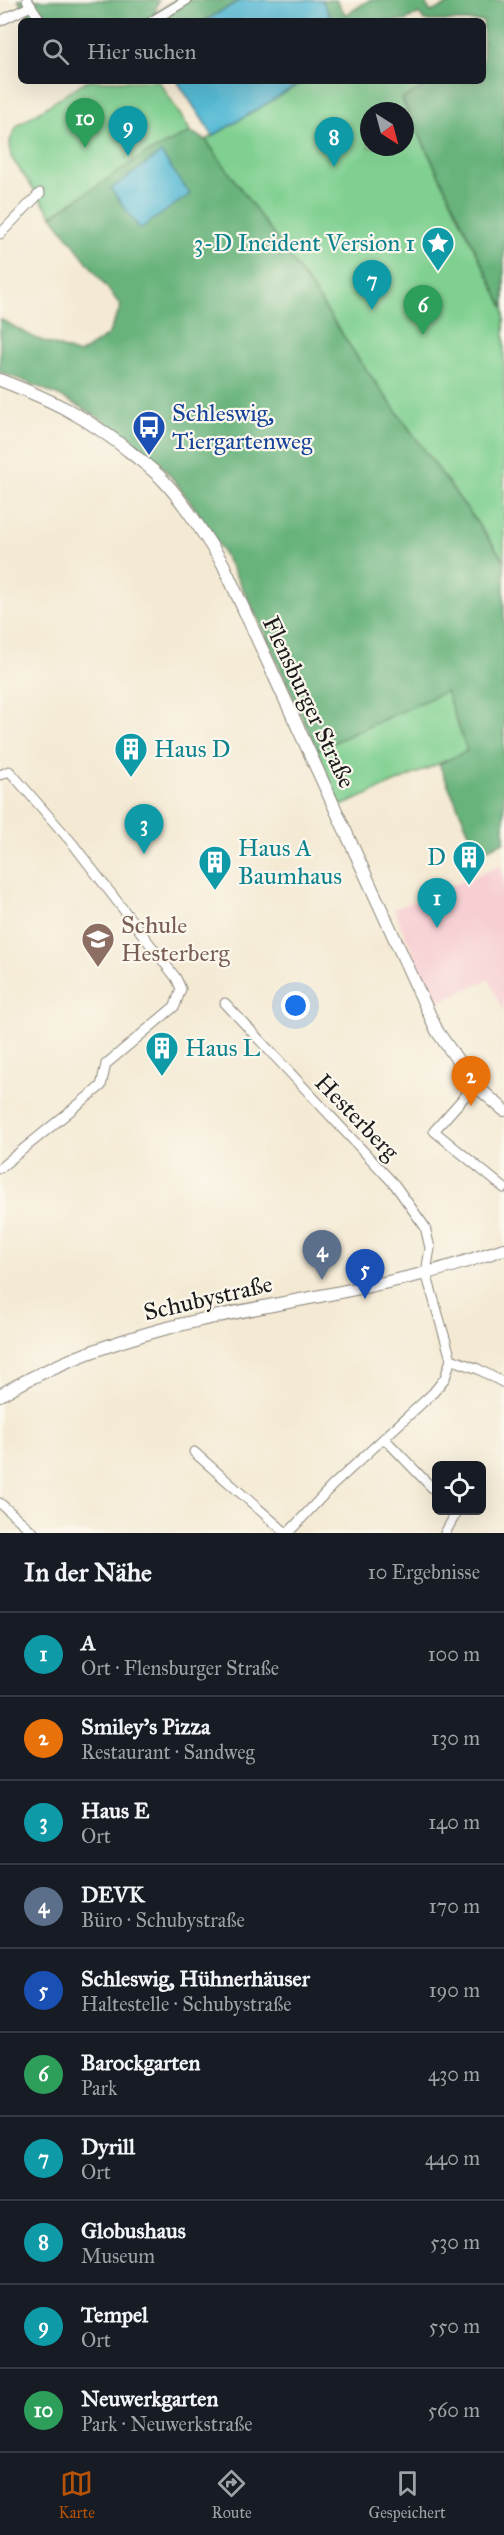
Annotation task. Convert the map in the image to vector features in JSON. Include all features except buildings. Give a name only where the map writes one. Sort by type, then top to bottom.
[{"type":"street","points":[[157,18],[187,0]]},
{"type":"street","points":[[0,21],[29,3],[39,18]]},
{"type":"street","points":[[0,234],[40,194]]},
{"type":"street","name":"Flensburger Straße","points":[[0,380],[59,404],[88,421],[119,444],[164,480],[204,534],[223,564],[426,1009],[450,1053],[475,1085],[504,1110]]},
{"type":"street","points":[[0,775],[9,771],[73,844],[176,978],[181,989],[176,1006],[106,1064],[101,1086],[0,1168]]},
{"type":"street","name":"Hesterberg","points":[[225,1004],[395,1185],[416,1213],[425,1227],[430,1248],[426,1273]]},
{"type":"street","points":[[475,1085],[434,1131],[504,1188]]},
{"type":"street","name":"Schubystraße","points":[[0,1395],[60,1363],[129,1338],[190,1322],[426,1273],[504,1249]]},
{"type":"street","points":[[194,1452],[287,1533],[332,1486],[433,1393],[445,1378],[451,1359],[426,1273]]},
{"type":"street","points":[[451,1359],[478,1369],[504,1383]]},
{"type":"street","points":[[384,1438],[432,1488]]},
{"type":"street","points":[[0,1503],[34,1533]]},
{"type":"street","points":[[445,1533],[454,1515]]},
{"type":"shaded area","points":[[500,866],[504,877],[504,1014],[489,979],[435,1004],[394,909]]},
{"type":"green space","points":[[18,0],[159,0],[154,14],[175,0],[241,0],[209,18],[29,18]]},
{"type":"green space","points":[[322,0],[336,0],[346,15],[369,0],[423,0],[431,12],[458,0],[504,0],[504,309],[414,124],[414,102],[403,102],[402,99],[428,84],[486,84],[486,18],[422,18],[419,13],[410,18],[331,18]]},
{"type":"green space","points":[[81,84],[161,84],[191,132],[145,154],[52,216],[11,157],[10,141],[17,126]]},
{"type":"green space","points":[[299,84],[428,84],[402,100],[403,102],[360,102],[360,156],[414,156],[414,125],[504,309],[504,560],[360,361],[313,290],[206,140]]},
{"type":"green space","points":[[191,132],[206,140],[313,290],[360,361],[504,560],[504,842],[478,853],[439,764],[467,751],[446,691],[317,750],[274,654],[227,559],[209,529],[171,476],[132,441],[97,416],[41,388],[0,372],[0,319],[35,338],[79,354],[108,335],[121,306],[52,216],[145,154]]},
{"type":"green space","points":[[446,691],[468,751],[341,806],[317,750]]},
{"type":"water","points":[[241,0],[322,0],[331,18],[209,18]]},
{"type":"water","points":[[179,84],[299,84],[213,136]]},
{"type":"water","points":[[161,153],[190,194],[140,229],[111,189]]},
{"type":"place","name":"Neuwerkgarten","points":[[85,148]]},
{"type":"place","name":"Tempel","points":[[128,156]]},
{"type":"place","name":"Globushaus","points":[[334,167]]},
{"type":"place","name":"3-D Incident Version 1","points":[[438,272]]},
{"type":"place","name":"Dyrill","points":[[372,310]]},
{"type":"place","name":"Barockgarten","points":[[423,335]]},
{"type":"place","name":"Schleswig, Tiergartenweg","points":[[149,456]]},
{"type":"place","name":"Haus D","points":[[131,778]]},
{"type":"place","name":"Haus E","points":[[144,854]]},
{"type":"place","name":"D","points":[[469,886]]},
{"type":"place","name":"Haus A Baumhaus","points":[[215,891]]},
{"type":"place","name":"A","points":[[437,928]]},
{"type":"place","name":"Schule Hesterberg","points":[[98,968]]},
{"type":"place","name":"Haus L","points":[[162,1077]]},
{"type":"place","name":"Smiley's Pizza","points":[[471,1106]]},
{"type":"place","name":"DEVK","points":[[322,1280]]},
{"type":"place","name":"Schleswig, Hühnerhäuser","points":[[365,1299]]}]
